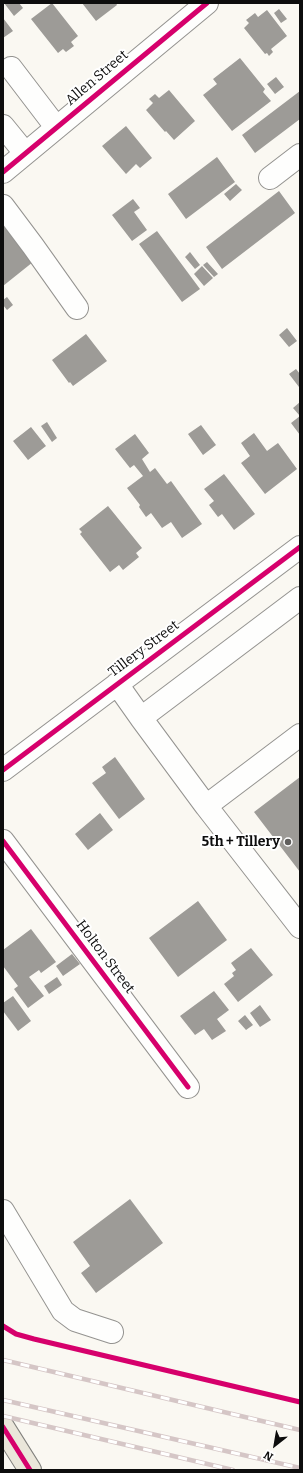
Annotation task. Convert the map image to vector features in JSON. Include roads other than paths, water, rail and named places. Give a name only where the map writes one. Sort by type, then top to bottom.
[{"type":"main road","points":[[3,1427],[30,1470]]},
{"type":"street","name":"Allen Street","points":[[3,172],[207,3]]},
{"type":"street","points":[[11,68],[56,128]]},
{"type":"street","points":[[3,126],[25,154]]},
{"type":"street","points":[[270,178],[300,155]]},
{"type":"street","points":[[3,206],[77,308]]},
{"type":"street","name":"Tillery Street","points":[[3,770],[300,547]]},
{"type":"street","points":[[141,718],[300,598]]},
{"type":"street","points":[[117,684],[206,806],[300,927]]},
{"type":"street","points":[[206,806],[300,735]]},
{"type":"street","name":"Holton Street","points":[[3,841],[188,1087]]},
{"type":"street","points":[[3,1211],[63,1311],[75,1320],[112,1332]]},
{"type":"railway","points":[[3,1360],[300,1430]]},
{"type":"railway","points":[[3,1400],[300,1468]]},
{"type":"railway","points":[[3,1416],[233,1470]]},
{"type":"place","name":"5th + Tillery","points":[[288,842]]}]
